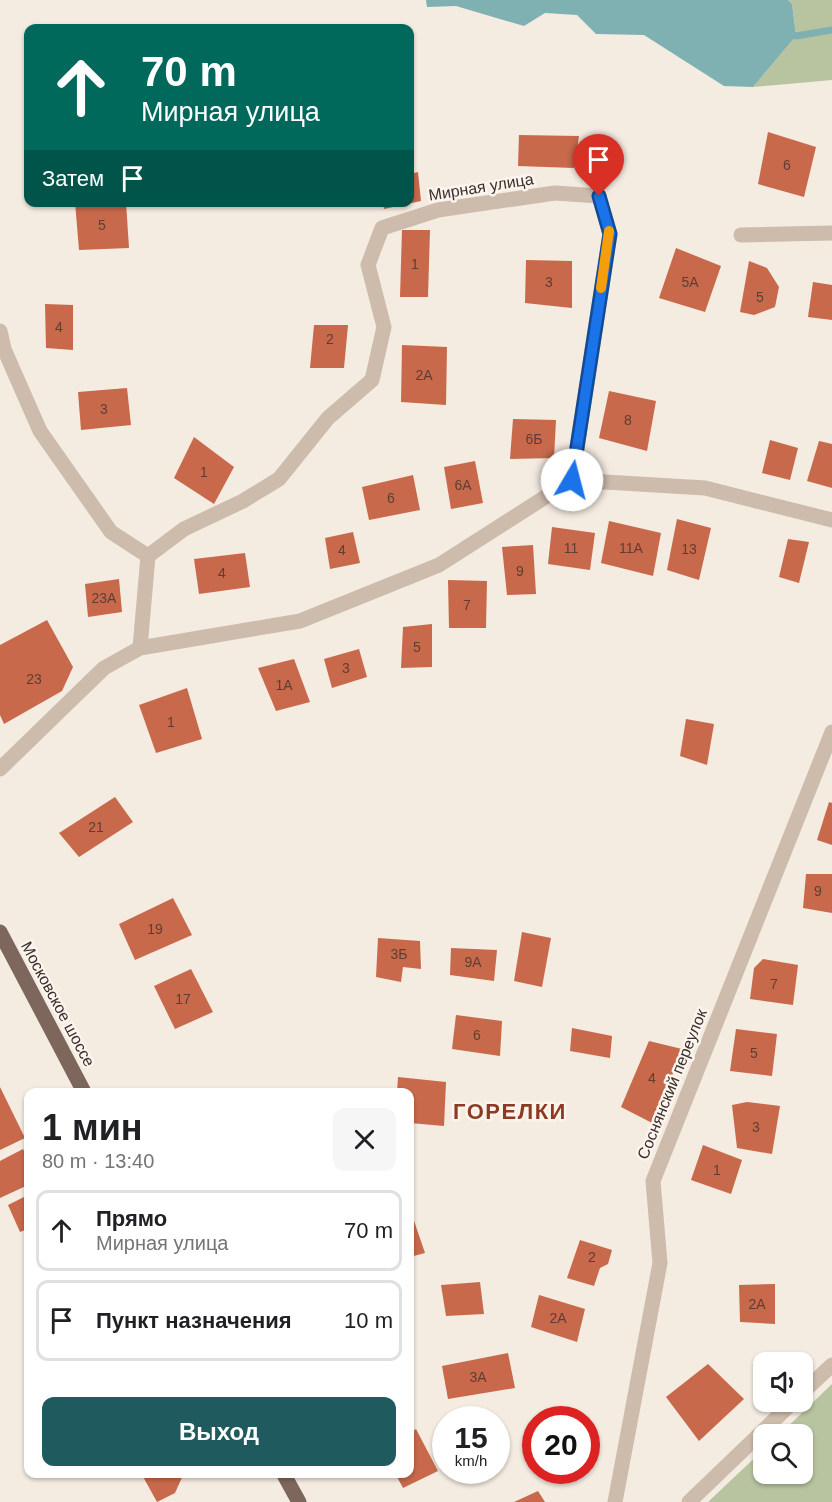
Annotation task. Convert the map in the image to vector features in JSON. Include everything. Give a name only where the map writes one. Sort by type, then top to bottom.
[{"type":"main road","name":"Московское шоссе","points":[[0,932],[82,1088]]},
{"type":"main road","points":[[287,1478],[299,1502]]},
{"type":"street","name":"Мирная улица","points":[[148,556],[184,529],[243,501],[279,479],[328,418],[372,380],[384,327],[368,265],[382,228],[438,210],[555,193],[599,196],[610,234],[572,480]]},
{"type":"street","points":[[741,235],[832,233]]},
{"type":"street","points":[[0,331],[4,349],[40,430],[111,532],[148,556],[140,648]]},
{"type":"street","points":[[0,769],[104,668],[140,648],[300,621],[439,564],[572,480],[705,488],[832,520]]},
{"type":"street","name":"Соснянский переулок","points":[[615,1502],[660,1263],[653,1181],[832,732]]},
{"type":"street","points":[[813,1383],[832,1365]]},
{"type":"street","points":[[689,1502],[783,1412]]},
{"type":"green space","points":[[788,0],[832,0],[832,80],[753,87],[796,36],[792,4]]},
{"type":"green space","points":[[832,1384],[832,1502],[708,1502],[753,1459],[753,1484],[813,1484],[813,1424],[790,1424],[803,1412],[813,1412],[813,1402]]},
{"type":"water","points":[[426,0],[788,0],[792,4],[796,36],[753,87],[724,86],[644,35],[596,34],[577,15],[545,13],[524,26],[456,6],[427,7]]},
{"type":"building","points":[[768,132],[816,147],[804,197],[758,184]]},
{"type":"building","points":[[519,135],[579,136],[574,168],[518,166]]},
{"type":"building","points":[[418,172],[421,201],[414,203],[414,173]]},
{"type":"building","points":[[75,207],[126,207],[129,248],[79,250]]},
{"type":"building","points":[[402,230],[430,230],[428,297],[400,297]]},
{"type":"building","points":[[676,248],[721,266],[705,312],[659,298]]},
{"type":"building","points":[[526,260],[572,261],[572,308],[525,303]]},
{"type":"building","points":[[749,261],[767,268],[779,287],[775,307],[754,315],[740,312]]},
{"type":"building","points":[[813,282],[832,285],[832,320],[808,317]]},
{"type":"building","points":[[45,304],[73,305],[73,350],[46,348]]},
{"type":"building","points":[[314,325],[348,325],[344,368],[310,368]]},
{"type":"building","points":[[402,345],[447,347],[446,405],[401,402]]},
{"type":"building","points":[[127,388],[131,425],[81,430],[78,392]]},
{"type":"building","points":[[609,391],[656,401],[647,451],[599,438]]},
{"type":"building","points":[[513,419],[556,420],[554,458],[510,459]]},
{"type":"building","points":[[194,437],[234,467],[214,504],[174,478]]},
{"type":"building","points":[[770,440],[798,448],[790,480],[762,473]]},
{"type":"building","points":[[819,441],[832,444],[832,488],[807,481]]},
{"type":"building","points":[[475,461],[483,503],[451,509],[444,467]]},
{"type":"building","points":[[413,475],[420,510],[369,520],[362,487]]},
{"type":"building","points":[[677,519],[711,528],[699,580],[667,570]]},
{"type":"building","points":[[609,521],[661,533],[653,576],[601,563]]},
{"type":"building","points":[[552,527],[595,533],[590,570],[548,564]]},
{"type":"building","points":[[353,532],[360,563],[330,569],[325,538]]},
{"type":"building","points":[[788,539],[809,542],[799,583],[779,577]]},
{"type":"building","points":[[533,545],[536,594],[507,595],[502,547]]},
{"type":"building","points":[[245,553],[250,587],[199,594],[194,559]]},
{"type":"building","points":[[119,579],[122,612],[88,617],[85,584]]},
{"type":"building","points":[[448,580],[487,581],[486,628],[449,628]]},
{"type":"building","points":[[47,620],[73,667],[62,691],[4,724],[0,715],[0,645]]},
{"type":"building","points":[[432,624],[432,667],[401,668],[403,627]]},
{"type":"building","points":[[359,649],[367,677],[332,688],[324,659]]},
{"type":"building","points":[[294,659],[310,702],[276,711],[258,668]]},
{"type":"building","points":[[187,688],[202,739],[156,753],[139,705]]},
{"type":"building","points":[[686,719],[714,724],[707,765],[680,756]]},
{"type":"building","points":[[115,797],[133,822],[79,857],[59,833]]},
{"type":"building","points":[[829,802],[832,803],[832,845],[817,840]]},
{"type":"building","points":[[806,874],[832,874],[832,913],[803,908]]},
{"type":"building","points":[[173,898],[192,935],[135,960],[119,924]]},
{"type":"building","points":[[522,932],[551,938],[542,987],[514,981]]},
{"type":"building","points":[[378,938],[420,941],[421,969],[403,967],[401,982],[376,977]]},
{"type":"building","points":[[451,948],[497,950],[494,981],[450,975]]},
{"type":"building","points":[[763,959],[798,965],[793,1005],[750,999],[754,968]]},
{"type":"building","points":[[191,969],[213,1012],[175,1029],[154,986]]},
{"type":"building","points":[[456,1015],[502,1021],[500,1056],[452,1049]]},
{"type":"building","points":[[572,1028],[612,1036],[610,1058],[570,1051]]},
{"type":"building","points":[[736,1029],[777,1034],[772,1076],[730,1071]]},
{"type":"building","points":[[649,1041],[682,1049],[654,1124],[621,1107]]},
{"type":"building","points":[[398,1077],[446,1082],[444,1126],[414,1123],[414,1088],[397,1088]]},
{"type":"building","points":[[0,1087],[24,1138],[0,1150]]},
{"type":"building","points":[[747,1102],[780,1106],[772,1154],[737,1148],[732,1105]]},
{"type":"building","points":[[703,1145],[742,1160],[731,1194],[691,1180]]},
{"type":"building","points":[[23,1149],[24,1151],[24,1187],[0,1198],[0,1161]]},
{"type":"building","points":[[24,1197],[24,1230],[20,1232],[8,1205]]},
{"type":"building","points":[[414,1221],[425,1253],[414,1256]]},
{"type":"building","points":[[580,1240],[612,1250],[608,1264],[600,1268],[594,1286],[567,1278]]},
{"type":"building","points":[[480,1282],[484,1314],[446,1316],[441,1285]]},
{"type":"building","points":[[775,1284],[775,1324],[740,1322],[739,1285]]},
{"type":"building","points":[[539,1295],[585,1309],[577,1342],[531,1327]]},
{"type":"building","points":[[508,1353],[515,1388],[448,1399],[442,1366]]},
{"type":"building","points":[[708,1364],[744,1399],[699,1441],[666,1397]]},
{"type":"building","points":[[416,1429],[432,1460],[432,1474],[403,1488],[398,1478],[414,1478],[414,1430]]},
{"type":"building","points":[[144,1478],[182,1478],[175,1493],[157,1502]]},
{"type":"building","points":[[538,1491],[545,1502],[514,1502]]},
{"type":"waterway","points":[[788,33],[796,36],[832,30]]},
{"type":"slow traffic","points":[[601,288],[609,231]]},
{"type":"district","name":"ГОРЕЛКИ","points":[[510,1111]]},
{"type":"route","points":[[572,480],[610,234],[599,196]]}]
